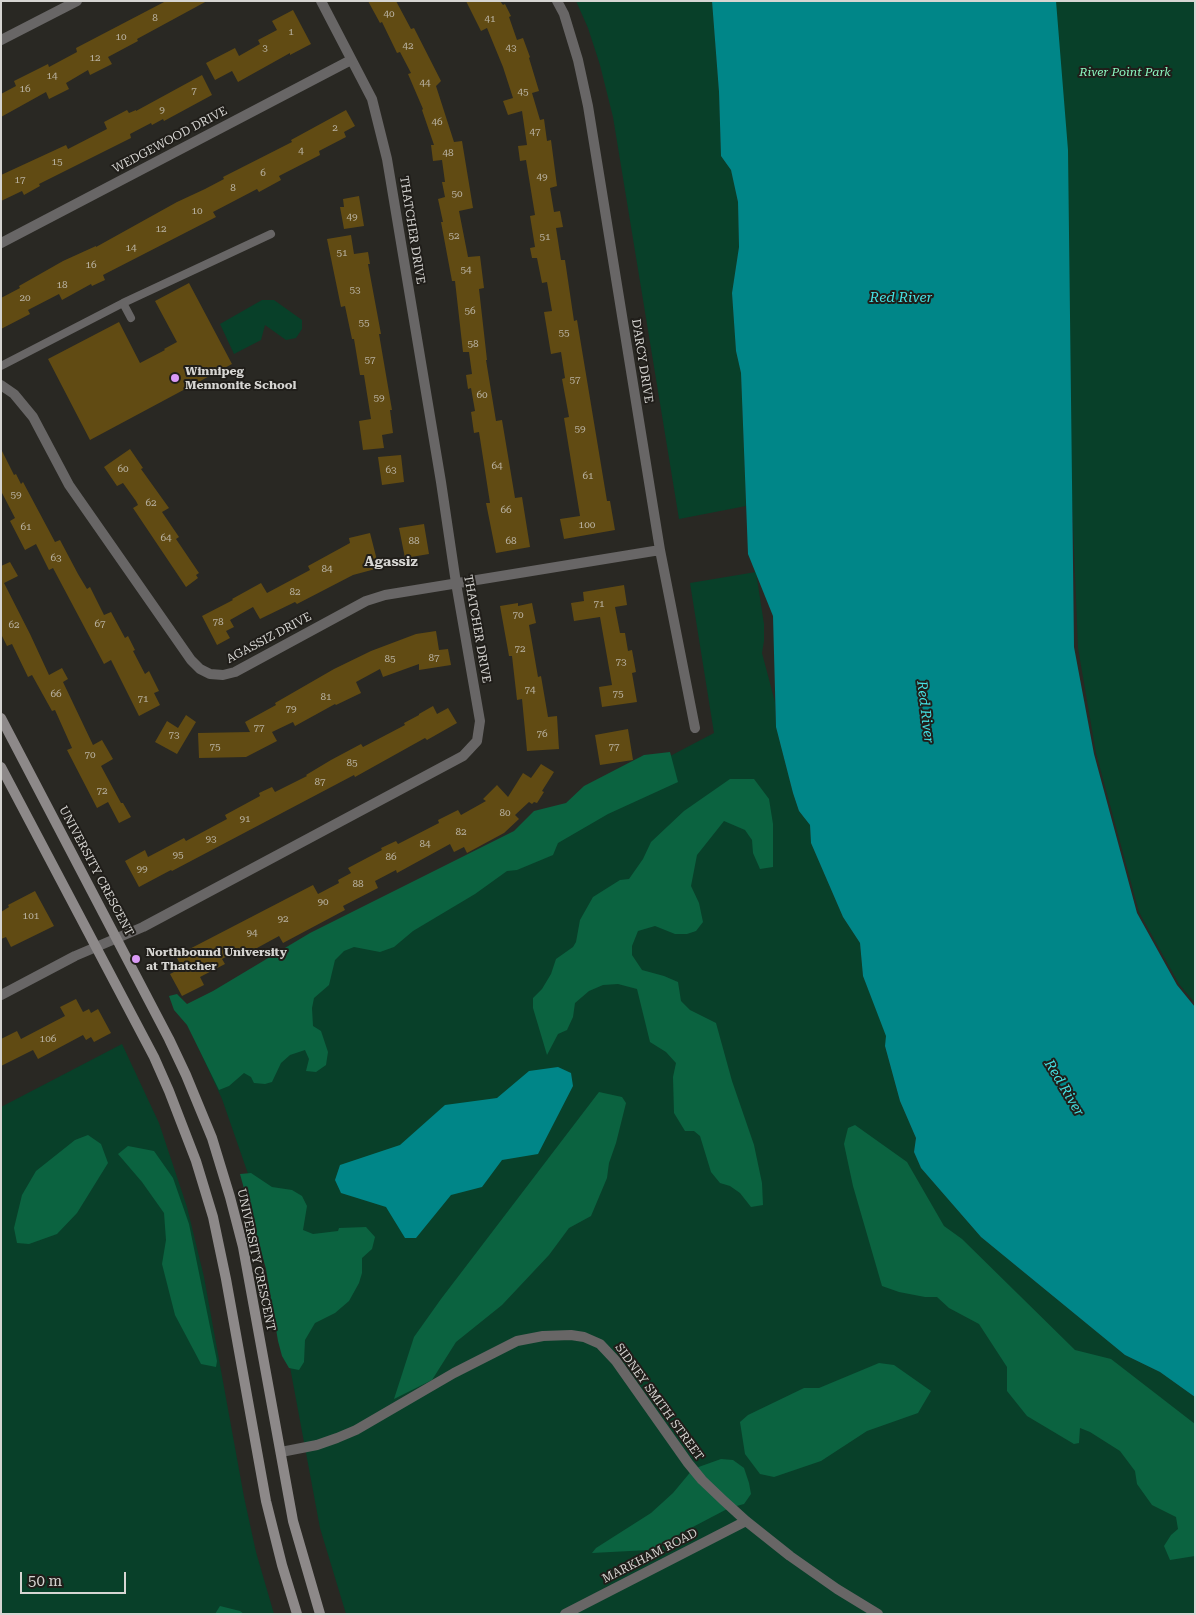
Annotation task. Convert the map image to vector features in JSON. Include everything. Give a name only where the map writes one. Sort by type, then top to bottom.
[{"type":"main road","name":"UNIVERSITY CRESCENT","points":[[1,718],[118,938],[186,1075],[212,1138],[243,1248],[294,1520],[320,1614]]},
{"type":"main road","points":[[1,767],[4,781],[154,1056],[203,1182],[226,1279],[266,1501],[282,1565],[297,1614]]},
{"type":"street","points":[[1,40],[77,1]]},
{"type":"street","name":"THATCHER DRIVE","points":[[1,994],[75,956],[143,927],[463,756],[477,741],[480,721],[387,159],[372,99],[320,1]]},
{"type":"street","name":"D'ARCY DRIVE","points":[[557,1],[564,14],[578,60],[588,106],[660,550],[695,728]]},
{"type":"street","name":"WEDGEWOOD DRIVE","points":[[1,243],[351,60]]},
{"type":"street","name":"AGASSIZ DRIVE","points":[[1,385],[14,394],[33,417],[69,485],[191,660],[200,669],[210,674],[223,675],[236,672],[366,601],[385,595],[660,550]]},
{"type":"street","name":"SIDNEY SMITH STREET","points":[[280,1452],[317,1444],[356,1430],[474,1362],[517,1341],[543,1336],[584,1337],[600,1344],[607,1351],[702,1480],[772,1542],[837,1589],[878,1614]]},
{"type":"street","name":"MARKHAM ROAD","points":[[566,1614],[746,1520]]},
{"type":"lane","points":[[1,366],[123,303],[272,234]]},
{"type":"lane","points":[[123,303],[130,318]]},
{"type":"green space","points":[[576,1],[712,1],[719,92],[721,156],[731,170],[738,202],[739,247],[732,293],[736,351],[741,373],[746,506],[679,519],[613,117],[600,65],[588,28]]},
{"type":"green space","name":"River Point Park","points":[[1052,1],[1195,1],[1195,1003],[1179,984],[1139,912],[1096,753],[1078,648]]},
{"type":"green space","points":[[262,300],[274,300],[302,320],[302,329],[296,338],[286,340],[265,325],[261,340],[234,354],[220,324]]},
{"type":"green space","points":[[756,572],[764,624],[762,653],[775,702],[776,727],[793,793],[799,811],[810,825],[811,843],[843,917],[860,943],[863,976],[887,1036],[885,1046],[900,1101],[916,1138],[914,1152],[921,1168],[981,1237],[1125,1355],[1160,1372],[1195,1397],[1195,1614],[346,1614],[320,1528],[271,1265],[254,1191],[222,1099],[182,1012],[714,733],[690,583]]},
{"type":"green space","points":[[670,752],[678,782],[608,814],[558,843],[553,855],[517,870],[507,871],[475,894],[413,931],[394,947],[380,952],[354,947],[344,951],[335,960],[329,985],[314,998],[312,1008],[313,1026],[321,1031],[328,1052],[326,1065],[316,1072],[306,1071],[309,1059],[305,1050],[290,1055],[281,1063],[272,1082],[265,1084],[254,1083],[251,1077],[244,1073],[229,1086],[219,1090],[187,1025],[174,1010],[169,996],[177,994],[187,1004],[213,991],[310,933],[514,831],[534,811],[566,803],[584,786],[644,755]]},
{"type":"green space","points":[[730,779],[754,779],[769,799],[773,824],[773,867],[760,869],[753,853],[752,840],[745,830],[724,821],[697,855],[691,886],[699,903],[703,922],[696,931],[687,934],[675,934],[655,926],[638,931],[632,946],[632,955],[642,970],[678,982],[681,1001],[690,1010],[716,1023],[732,1081],[754,1145],[762,1183],[763,1205],[751,1207],[740,1193],[730,1186],[720,1183],[711,1172],[700,1136],[694,1131],[685,1131],[674,1113],[673,1077],[676,1063],[666,1052],[650,1042],[637,989],[618,984],[603,985],[589,991],[575,1003],[573,1017],[567,1030],[558,1034],[547,1055],[533,1008],[533,998],[542,989],[551,974],[556,959],[573,947],[576,942],[580,920],[593,897],[620,880],[629,879],[643,859],[651,842],[684,811]]},
{"type":"green space","points":[[122,1044],[159,1123],[187,1207],[204,1277],[244,1497],[256,1552],[274,1614],[1,1614],[1,1107]]},
{"type":"green space","points":[[599,1092],[622,1097],[626,1103],[609,1163],[607,1178],[591,1216],[569,1228],[549,1255],[502,1305],[456,1342],[432,1380],[394,1399],[414,1337]]},
{"type":"green space","points":[[855,1125],[907,1162],[944,1226],[962,1239],[1075,1350],[1111,1359],[1195,1424],[1195,1556],[1170,1560],[1164,1546],[1171,1535],[1178,1529],[1176,1517],[1152,1505],[1137,1484],[1135,1471],[1120,1451],[1090,1432],[1080,1428],[1079,1443],[1074,1444],[1027,1416],[1007,1391],[1007,1367],[979,1324],[949,1308],[937,1297],[925,1297],[899,1292],[882,1286],[853,1186],[844,1144],[848,1128]]},
{"type":"green space","points":[[88,1135],[101,1144],[108,1163],[77,1213],[57,1234],[29,1244],[17,1243],[14,1228],[22,1195],[36,1171],[75,1140]]},
{"type":"green space","points":[[128,1146],[154,1151],[173,1178],[189,1224],[217,1361],[216,1367],[201,1364],[175,1315],[162,1264],[166,1240],[164,1213],[142,1182],[118,1154]]},
{"type":"green space","points":[[251,1173],[272,1187],[292,1190],[302,1196],[307,1206],[303,1230],[313,1234],[338,1231],[339,1228],[366,1227],[375,1237],[372,1249],[362,1258],[362,1273],[359,1283],[349,1301],[335,1313],[315,1323],[305,1340],[304,1362],[299,1370],[289,1368],[282,1356],[278,1341],[266,1269],[240,1174]]},
{"type":"green space","points":[[879,1363],[894,1365],[931,1391],[918,1413],[867,1431],[821,1461],[774,1477],[760,1474],[745,1454],[740,1422],[748,1415],[804,1388],[819,1388]]},
{"type":"green space","points":[[721,1459],[733,1460],[744,1468],[751,1494],[744,1504],[729,1508],[649,1550],[592,1553],[596,1548],[651,1513],[673,1493],[693,1469]]},
{"type":"green space","points":[[220,1606],[240,1611],[244,1614],[215,1614]]},
{"type":"water","name":"Red River","points":[[712,1],[1056,1],[1068,150],[1074,647],[1094,754],[1137,913],[1177,985],[1195,1007],[1195,1397],[1160,1372],[1125,1355],[981,1237],[921,1168],[914,1152],[916,1138],[900,1101],[885,1046],[886,1036],[863,976],[860,943],[843,917],[811,843],[810,825],[799,811],[776,727],[773,616],[748,554],[741,373],[736,351],[732,293],[739,247],[738,202],[731,170],[721,156],[719,92]]},
{"type":"water","points":[[558,1067],[571,1073],[573,1086],[538,1154],[502,1160],[482,1187],[451,1195],[416,1238],[405,1238],[386,1207],[341,1193],[335,1180],[340,1165],[400,1145],[445,1105],[497,1098],[529,1071]]},
{"type":"building","points":[[166,1],[207,1],[108,57],[112,64],[90,75],[88,70],[66,83],[69,89],[49,99],[46,92],[1,117],[1,94],[16,86],[14,81],[48,64],[49,67],[77,52],[76,48]]},
{"type":"building","points":[[368,1],[396,1],[411,29],[414,28],[441,81],[436,86],[454,142],[462,141],[473,208],[459,211],[468,257],[480,256],[484,288],[479,289],[486,360],[496,421],[502,420],[515,498],[522,497],[530,547],[496,553],[486,503],[490,503],[479,432],[474,433],[471,412],[475,411],[471,388],[468,389],[466,375],[472,374],[469,352],[463,352],[455,281],[452,281],[441,222],[443,222],[438,199],[445,197],[442,182],[445,182],[442,160],[433,161],[431,145],[434,145],[423,109],[408,74],[411,73],[400,52],[397,53],[382,22],[380,23]]},
{"type":"building","points":[[466,1],[500,1],[503,5],[505,4],[511,16],[509,17],[517,40],[523,38],[530,57],[539,91],[532,93],[540,120],[544,119],[547,141],[551,140],[557,186],[550,188],[554,212],[560,211],[563,227],[556,228],[561,260],[565,260],[574,321],[577,320],[607,501],[610,501],[615,530],[564,539],[560,519],[580,516],[564,418],[569,417],[562,379],[565,378],[561,352],[551,354],[544,312],[552,311],[547,282],[542,283],[537,258],[532,258],[530,248],[535,247],[530,216],[535,215],[526,160],[520,161],[518,146],[527,145],[522,111],[508,115],[503,101],[513,98],[503,67],[487,28],[481,31]]},
{"type":"building","points":[[293,10],[311,44],[290,55],[290,53],[238,82],[232,71],[215,80],[206,63],[235,48],[239,56],[260,44],[258,40],[277,30],[272,21]]},
{"type":"building","points":[[202,75],[212,95],[164,121],[163,119],[152,125],[151,123],[130,134],[131,138],[39,184],[40,186],[24,195],[22,191],[1,201],[1,175],[66,145],[68,149],[107,129],[104,122],[127,110],[129,113],[136,111]]},
{"type":"building","points":[[346,110],[355,126],[344,132],[346,137],[319,151],[320,155],[279,176],[281,180],[259,192],[257,189],[213,212],[216,217],[103,275],[105,280],[92,286],[91,284],[62,300],[59,294],[28,310],[30,314],[1,329],[1,298],[20,288],[19,286],[63,261],[96,247],[177,202],[224,179],[223,177],[292,142],[291,140]]},
{"type":"building","points":[[359,196],[364,226],[344,229],[340,207],[344,207],[343,199]]},
{"type":"building","points":[[351,235],[354,254],[368,252],[370,264],[368,264],[381,334],[379,334],[392,410],[390,410],[393,433],[382,435],[384,448],[363,450],[359,421],[371,419],[364,375],[360,375],[354,339],[352,339],[345,306],[341,307],[327,239]]},
{"type":"building","points":[[189,283],[232,364],[90,440],[48,359],[119,322],[140,363],[165,350],[177,342],[155,301]]},
{"type":"building","points":[[1,449],[14,475],[16,474],[21,484],[23,482],[55,542],[60,540],[87,589],[90,587],[104,615],[111,612],[125,638],[128,636],[135,650],[133,651],[145,674],[149,671],[159,691],[154,693],[160,705],[139,716],[111,660],[104,664],[53,568],[49,570],[36,544],[25,550],[10,521],[15,518],[1,491]]},
{"type":"building","points":[[130,449],[143,468],[141,469],[169,508],[162,512],[179,537],[176,539],[199,573],[196,575],[198,578],[186,587],[133,508],[138,505],[136,501],[123,483],[117,486],[104,467]]},
{"type":"building","points":[[401,455],[404,482],[382,485],[378,457]]},
{"type":"building","points":[[424,524],[429,554],[405,558],[399,528]]},
{"type":"building","points":[[370,533],[379,568],[353,575],[297,604],[295,602],[260,619],[253,607],[230,620],[234,627],[226,631],[230,638],[217,645],[202,616],[261,583],[267,593],[310,570],[308,566],[350,543],[349,538]]},
{"type":"building","points":[[10,562],[18,576],[4,583],[49,675],[62,668],[68,679],[63,682],[93,745],[102,740],[113,759],[101,766],[121,803],[123,803],[131,817],[119,823],[108,802],[97,808],[67,750],[72,748],[55,710],[52,711],[32,675],[28,677],[12,644],[7,646],[1,634],[1,566]]},
{"type":"building","points":[[624,585],[627,605],[615,607],[620,633],[625,633],[628,651],[632,650],[636,672],[632,673],[637,702],[602,707],[599,687],[612,685],[600,617],[574,621],[571,603],[584,601],[583,592]]},
{"type":"building","points":[[518,603],[518,606],[532,603],[536,623],[529,625],[538,677],[541,676],[548,717],[557,716],[559,749],[527,751],[522,699],[517,700],[512,656],[509,656],[500,606]]},
{"type":"building","points":[[436,631],[439,650],[448,649],[451,665],[419,670],[419,664],[383,677],[380,669],[356,682],[361,693],[335,704],[295,726],[293,722],[272,732],[277,741],[246,757],[199,758],[198,733],[250,732],[245,722],[334,669],[371,651],[416,634]]},
{"type":"building","points":[[433,706],[437,714],[448,708],[457,723],[139,887],[125,861],[145,850],[148,857],[184,838],[186,841],[227,819],[225,815],[260,796],[259,793],[272,787],[275,792],[307,776],[331,760],[361,744],[363,747],[405,725],[404,723]]},
{"type":"building","points":[[186,715],[196,722],[177,754],[155,742],[167,721],[178,728]]},
{"type":"building","points":[[628,729],[633,760],[600,765],[595,735]]},
{"type":"building","points":[[541,764],[554,772],[542,791],[544,792],[537,803],[534,802],[532,804],[529,802],[515,815],[519,819],[504,833],[467,853],[464,847],[454,852],[450,844],[397,873],[396,870],[375,881],[378,888],[343,906],[345,910],[283,943],[279,936],[246,954],[243,948],[222,959],[225,964],[200,977],[204,985],[182,996],[170,974],[182,968],[176,956],[313,885],[318,894],[339,883],[338,880],[351,873],[348,868],[382,850],[381,848],[396,841],[398,844],[439,823],[438,820],[458,810],[461,815],[486,801],[483,799],[497,785],[508,797],[523,773],[531,778]]},
{"type":"building","points":[[35,891],[54,926],[11,947],[6,937],[1,939],[1,912],[9,907],[8,905]]},
{"type":"building","points":[[76,999],[83,1012],[89,1009],[91,1013],[98,1009],[111,1033],[94,1042],[91,1037],[86,1040],[83,1035],[38,1059],[33,1050],[1,1066],[1,1039],[17,1031],[21,1039],[65,1016],[60,1007]]},
{"type":"place","name":"Winnipeg Mennonite School","points":[[175,378]]},
{"type":"place","name":"Northbound University at Thatcher","points":[[136,959]]},
{"type":"district","name":"Agassiz","points":[[391,562]]}]
